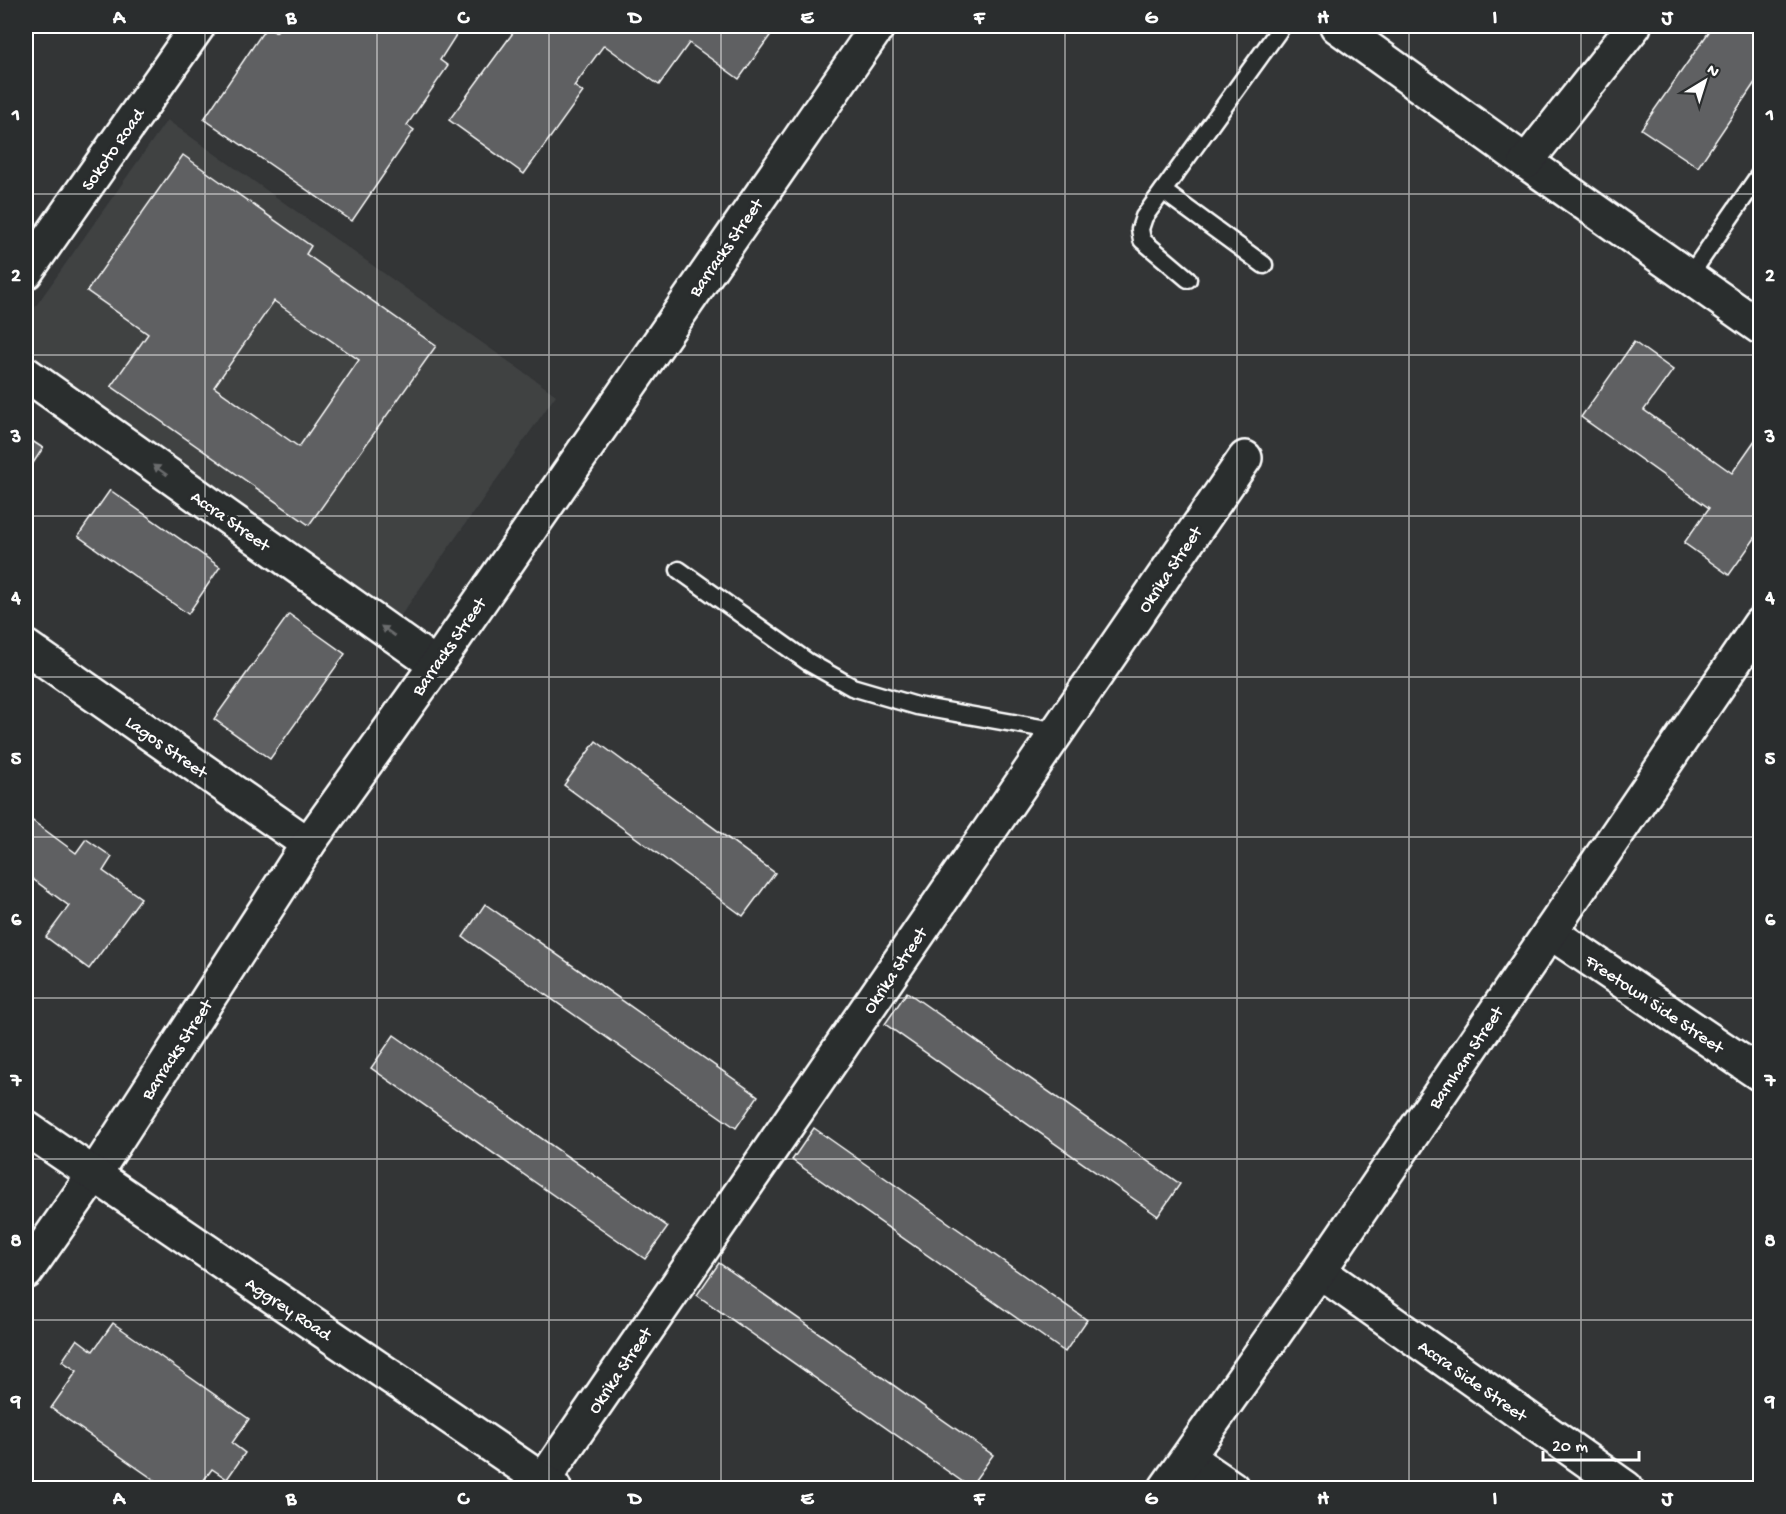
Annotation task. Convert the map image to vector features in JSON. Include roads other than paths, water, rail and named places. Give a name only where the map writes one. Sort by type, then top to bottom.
[{"type":"street","name":"Sokoto Road","points":[[26,272],[198,26]]},
{"type":"street","name":"Barracks Street","points":[[26,1272],[94,1175],[308,844],[436,665],[878,26]]},
{"type":"street","points":[[1337,26],[1761,327]]},
{"type":"street","points":[[1526,162],[1634,26]]},
{"type":"street","name":"Accra Street","points":[[26,374],[436,665]]},
{"type":"street","name":"Okrika Street","points":[[545,1486],[1245,458]]},
{"type":"street","name":"Barnham Street","points":[[1166,1488],[1319,1271],[1761,624]]},
{"type":"street","name":"Lagos Street","points":[[26,647],[308,844]]},
{"type":"street","name":"Freetown Side Street","points":[[1550,932],[1761,1074]]},
{"type":"street","name":"Aggrey Road","points":[[26,1128],[545,1486]]},
{"type":"street","name":"Accra Side Street","points":[[1319,1271],[1626,1488]]},
{"type":"street","points":[[1188,1458],[1232,1488]]},
{"type":"lane","points":[[1188,279],[1142,240],[1140,229],[1144,216],[1282,26]]},
{"type":"lane","points":[[1689,278],[1761,174]]},
{"type":"lane","points":[[1163,191],[1264,265]]},
{"type":"lane","points":[[679,570],[808,662],[852,687],[917,706],[1058,731]]}]
